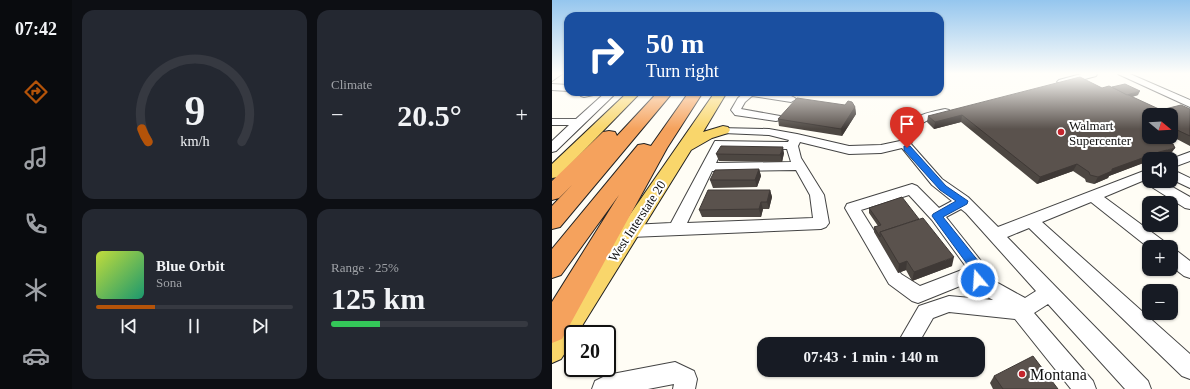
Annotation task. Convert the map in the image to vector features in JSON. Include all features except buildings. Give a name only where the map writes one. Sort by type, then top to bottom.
[{"type":"highway","points":[[552,193],[647,96]]},
{"type":"highway","points":[[552,221],[662,96]]},
{"type":"highway","points":[[552,267],[687,96]]},
{"type":"highway","points":[[552,328],[658,148],[693,96]]},
{"type":"main road","points":[[552,173],[632,96]]},
{"type":"main road","name":"West Interstate 20","points":[[552,350],[718,96]]},
{"type":"main road","points":[[705,116],[712,124],[723,130]]},
{"type":"main road","points":[[685,147],[706,135],[723,130]]},
{"type":"lane","points":[[1163,92],[1190,104]]},
{"type":"lane","points":[[552,148],[608,96]]},
{"type":"lane","points":[[746,96],[739,103],[736,110],[739,113],[776,118]]},
{"type":"lane","points":[[764,131],[776,118],[791,96]]},
{"type":"lane","points":[[904,144],[909,129],[917,120],[953,110]]},
{"type":"lane","points":[[552,122],[579,122]]},
{"type":"lane","points":[[723,130],[764,131],[794,142]]},
{"type":"lane","points":[[552,135],[565,135]]},
{"type":"lane","points":[[676,229],[719,144],[794,142],[849,150],[881,149],[904,144]]},
{"type":"lane","points":[[631,231],[821,224],[817,195],[800,166],[794,142]]},
{"type":"lane","points":[[904,144],[937,182],[963,201],[1140,389]]},
{"type":"lane","points":[[552,148],[580,146]]},
{"type":"lane","points":[[1178,161],[1190,156]]},
{"type":"lane","points":[[707,167],[800,166]]},
{"type":"lane","points":[[1178,177],[1190,184]]},
{"type":"lane","points":[[995,235],[1092,196],[1142,179]]},
{"type":"lane","points":[[1165,188],[1190,204]]},
{"type":"lane","points":[[979,271],[918,295],[895,279],[852,208],[912,189],[937,216],[979,271],[978,280],[1023,310],[1085,389]]},
{"type":"lane","points":[[1092,196],[1150,240]]},
{"type":"lane","points":[[937,216],[963,201]]},
{"type":"lane","points":[[1031,221],[1190,368]]},
{"type":"lane","points":[[1178,262],[1190,271]]},
{"type":"lane","points":[[911,337],[926,312],[949,304],[1023,310],[1049,293]]},
{"type":"lane","points":[[603,389],[607,386],[675,373],[686,379],[684,389]]},
{"type":"place","name":"Walmart Supercenter","points":[[1061,132]]},
{"type":"place","name":"Montana","points":[[1022,374]]},
{"type":"route","points":[[907,148],[943,188],[963,201],[937,216],[979,271],[978,280]]}]
